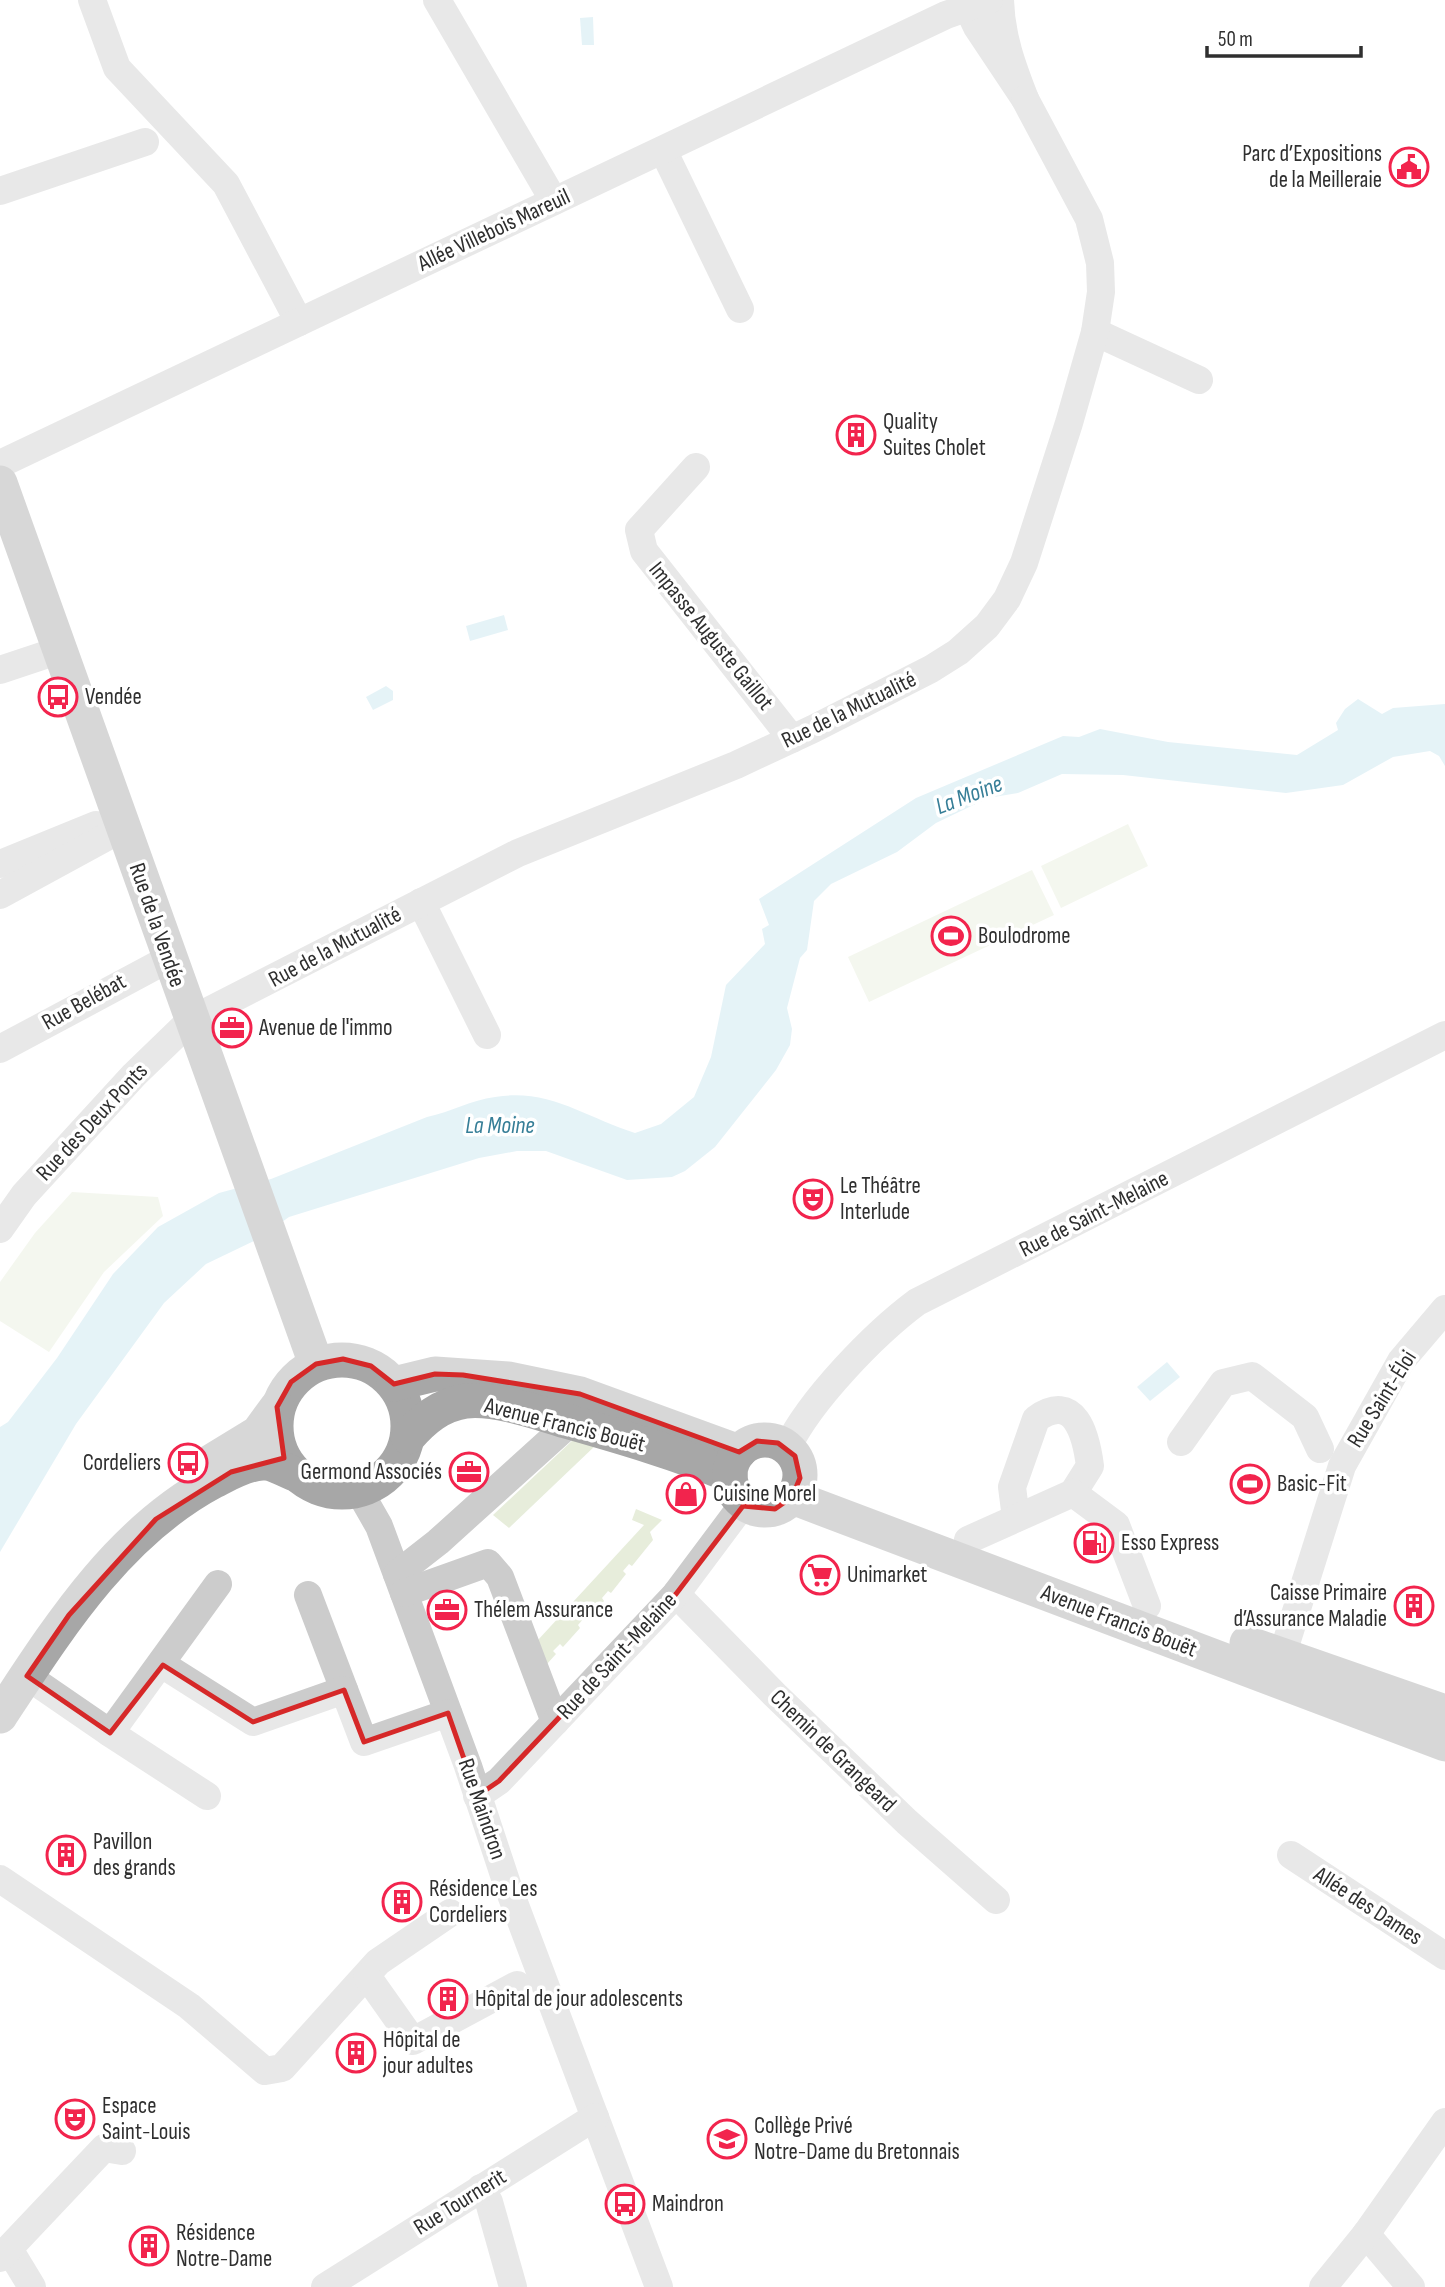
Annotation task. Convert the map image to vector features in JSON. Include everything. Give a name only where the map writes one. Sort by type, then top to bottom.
[{"type":"main road","name":"Rue de la Vendée","points":[[0,484],[316,1364]]},
{"type":"main road","points":[[0,1716],[13,1680],[97,1558],[137,1516],[167,1491],[258,1433],[291,1382],[316,1364],[343,1359],[371,1366],[394,1384],[403,1401],[408,1437],[404,1454],[377,1483],[359,1491],[324,1491],[308,1485],[295,1474],[265,1463],[231,1472],[193,1492],[156,1519],[119,1554],[13,1680]]},
{"type":"main road","name":"Avenue Francis Bouët","points":[[394,1384],[435,1374],[508,1379],[580,1394],[738,1477]]},
{"type":"main road","name":"Avenue Francis Bouët","points":[[408,1437],[425,1418],[445,1407],[466,1401],[489,1402],[571,1422],[680,1455],[738,1477]]},
{"type":"main road","points":[[277,1407],[278,1443],[295,1474]]},
{"type":"main road","points":[[767,1440],[793,1474],[775,1508],[764,1510],[738,1477],[757,1441],[767,1440]]},
{"type":"main road","name":"Avenue Francis Bouët","points":[[793,1474],[1282,1656],[1445,1712]]},
{"type":"main road","name":"Avenue Francis Bouët","points":[[793,1474],[1445,1744]]},
{"type":"street","points":[[92,0],[117,68],[226,184],[299,322]]},
{"type":"street","points":[[437,0],[554,201]]},
{"type":"street","name":"Rue de la Mutualité","points":[[1000,0],[1000,22],[1008,54],[1025,99]]},
{"type":"street","name":"Allée Villebois Mareuil","points":[[0,464],[946,15],[979,4]]},
{"type":"street","name":"Rue de la Mutualité","points":[[191,1020],[518,853],[677,790],[792,739],[931,669],[958,652],[987,626],[1007,599],[1024,563],[1095,332],[1101,292],[1100,263],[1089,219],[1025,99],[979,4]]},
{"type":"street","points":[[0,191],[145,142]]},
{"type":"street","points":[[663,150],[740,309]]},
{"type":"street","points":[[1095,332],[1199,380]]},
{"type":"street","name":"Impasse Auguste Gaillot","points":[[696,467],[639,530],[644,551],[792,739]]},
{"type":"street","points":[[0,670],[60,650]]},
{"type":"street","points":[[0,864],[121,822]]},
{"type":"street","points":[[0,895],[121,822]]},
{"type":"street","points":[[421,902],[487,1035]]},
{"type":"street","name":"Rue Belébat","points":[[0,1049],[170,958]]},
{"type":"street","name":"Rue des Deux Ponts","points":[[0,1229],[43,1175],[153,1056],[191,1020]]},
{"type":"street","name":"Rue de Saint-Melaine","points":[[793,1474],[795,1431],[834,1383],[894,1319],[917,1302],[1445,1035]]},
{"type":"street","name":"Rue Saint-Éloi","points":[[1282,1656],[1342,1466],[1401,1361],[1445,1309]]},
{"type":"street","points":[[1181,1442],[1223,1383],[1252,1376],[1305,1417],[1321,1449]]},
{"type":"street","points":[[968,1540],[1073,1493],[1090,1465],[1080,1426],[1071,1413],[1058,1409],[1044,1413],[1036,1419],[1012,1487],[1016,1518]]},
{"type":"street","points":[[400,1583],[438,1542],[571,1422]]},
{"type":"street","name":"Rue de Saint-Melaine","points":[[477,1796],[499,1781],[676,1594],[738,1477]]},
{"type":"street","name":"Rue Maindron","points":[[359,1491],[379,1526],[659,2287]]},
{"type":"street","points":[[1073,1493],[1116,1525],[1147,1606]]},
{"type":"street","points":[[400,1583],[488,1563],[500,1577],[555,1722]]},
{"type":"street","points":[[110,1733],[163,1665],[218,1584]]},
{"type":"street","name":"Chemin de Grangeard","points":[[676,1594],[784,1704],[907,1822],[996,1900]]},
{"type":"street","points":[[308,1595],[364,1742],[449,1713]]},
{"type":"street","points":[[163,1665],[253,1722],[344,1690]]},
{"type":"street","points":[[13,1680],[110,1733],[207,1796]]},
{"type":"street","name":"Allée des Dames","points":[[1291,1855],[1445,1956]]},
{"type":"street","points":[[0,1879],[189,2006],[264,2071],[282,2068],[378,1962],[450,1913]]},
{"type":"street","points":[[367,1976],[413,2041],[517,1984]]},
{"type":"street","name":"Rue Tournerit","points":[[325,2287],[595,2117]]},
{"type":"street","points":[[1322,2287],[1366,2234],[1445,2122]]},
{"type":"street","points":[[32,2287],[4,2253],[104,2148],[122,2151]]},
{"type":"street","points":[[481,2188],[489,2202],[513,2287]]},
{"type":"street","points":[[1366,2234],[1411,2287]]},
{"type":"highlighted area","points":[[343,1359],[371,1366],[394,1384],[435,1374],[463,1375],[580,1394],[739,1452],[757,1441],[778,1443],[795,1456],[800,1478],[792,1497],[775,1509],[743,1506],[676,1594],[499,1781],[477,1796],[448,1713],[364,1742],[344,1690],[253,1722],[163,1665],[110,1733],[27,1676],[69,1615],[156,1519],[231,1472],[284,1458],[277,1407],[291,1382],[316,1364]]},
{"type":"green space","name":"Boulodrome","points":[[1128,824],[1148,866],[1061,908],[1041,866]]},
{"type":"green space","name":"Boulodrome","points":[[1032,870],[1054,915],[869,1002],[848,957]]},
{"type":"green space","points":[[72,1192],[158,1197],[163,1216],[104,1272],[49,1352],[0,1321],[0,1282],[35,1233]]},
{"type":"green space","points":[[575,1438],[596,1445],[509,1528],[493,1515]]},
{"type":"green space","points":[[636,1509],[662,1520],[650,1532],[653,1540],[632,1566],[629,1564],[623,1571],[626,1574],[611,1593],[608,1591],[602,1598],[604,1601],[588,1620],[584,1618],[578,1625],[580,1628],[563,1647],[560,1644],[553,1651],[556,1654],[546,1665],[538,1640],[644,1525],[632,1520]]},
{"type":"water","points":[[593,17],[594,45],[582,45],[580,18]]},
{"type":"water","points":[[504,615],[508,630],[470,641],[466,626]]},
{"type":"water","points":[[386,686],[393,691],[393,700],[373,710],[366,697]]},
{"type":"water","name":"La Moine","points":[[1358,699],[1382,714],[1393,708],[1445,704],[1445,766],[1439,756],[1430,751],[1393,757],[1343,785],[1286,793],[1123,775],[1062,774],[1018,793],[988,798],[936,823],[897,852],[831,884],[814,901],[807,950],[800,958],[787,1008],[792,1029],[790,1045],[776,1070],[715,1147],[685,1171],[672,1177],[627,1180],[546,1151],[517,1151],[479,1158],[289,1217],[258,1239],[206,1264],[164,1303],[76,1424],[0,1552],[0,1427],[8,1422],[57,1358],[113,1274],[158,1227],[219,1193],[271,1179],[427,1117],[495,1097],[515,1095],[551,1100],[635,1133],[661,1124],[694,1097],[711,1057],[726,985],[765,944],[762,929],[769,925],[759,899],[916,798],[1063,736],[1079,737],[1100,729],[1168,742],[1297,755],[1338,730],[1336,723],[1345,709]]},
{"type":"water","points":[[1167,1362],[1180,1377],[1150,1401],[1137,1387]]},
{"type":"place","name":"Parc d’Expositions de la Meilleraie","points":[[1409,167]]},
{"type":"place","name":"Quality Suites Cholet","points":[[856,435]]},
{"type":"place","name":"Vendée","points":[[58,697]]},
{"type":"place","name":"Boulodrome","points":[[951,936]]},
{"type":"place","name":"Avenue de l'immo","points":[[232,1028]]},
{"type":"place","name":"Le Théâtre Interlude","points":[[813,1199]]},
{"type":"place","name":"Cordeliers","points":[[188,1463]]},
{"type":"place","name":"Germond Associés","points":[[469,1472]]},
{"type":"place","name":"Basic-Fit","points":[[1250,1484]]},
{"type":"place","name":"Cuisine Morel","points":[[686,1494]]},
{"type":"place","name":"Esso Express","points":[[1094,1543]]},
{"type":"place","name":"Unimarket","points":[[820,1575]]},
{"type":"place","name":"Caisse Primaire d’Assurance Maladie","points":[[1414,1606]]},
{"type":"place","name":"Thélem Assurance","points":[[447,1610]]},
{"type":"place","name":"Pavillon des grands","points":[[66,1855]]},
{"type":"place","name":"Résidence Les Cordeliers","points":[[402,1902]]},
{"type":"place","name":"Hôpital de jour adolescents","points":[[448,1999]]},
{"type":"place","name":"Hôpital de jour adultes","points":[[356,2053]]},
{"type":"place","name":"Espace Saint-Louis","points":[[75,2119]]},
{"type":"place","name":"Collège Privé Notre-Dame du Bretonnais","points":[[727,2139]]},
{"type":"place","name":"Maindron","points":[[625,2204]]},
{"type":"place","name":"Résidence Notre-Dame","points":[[149,2246]]}]
